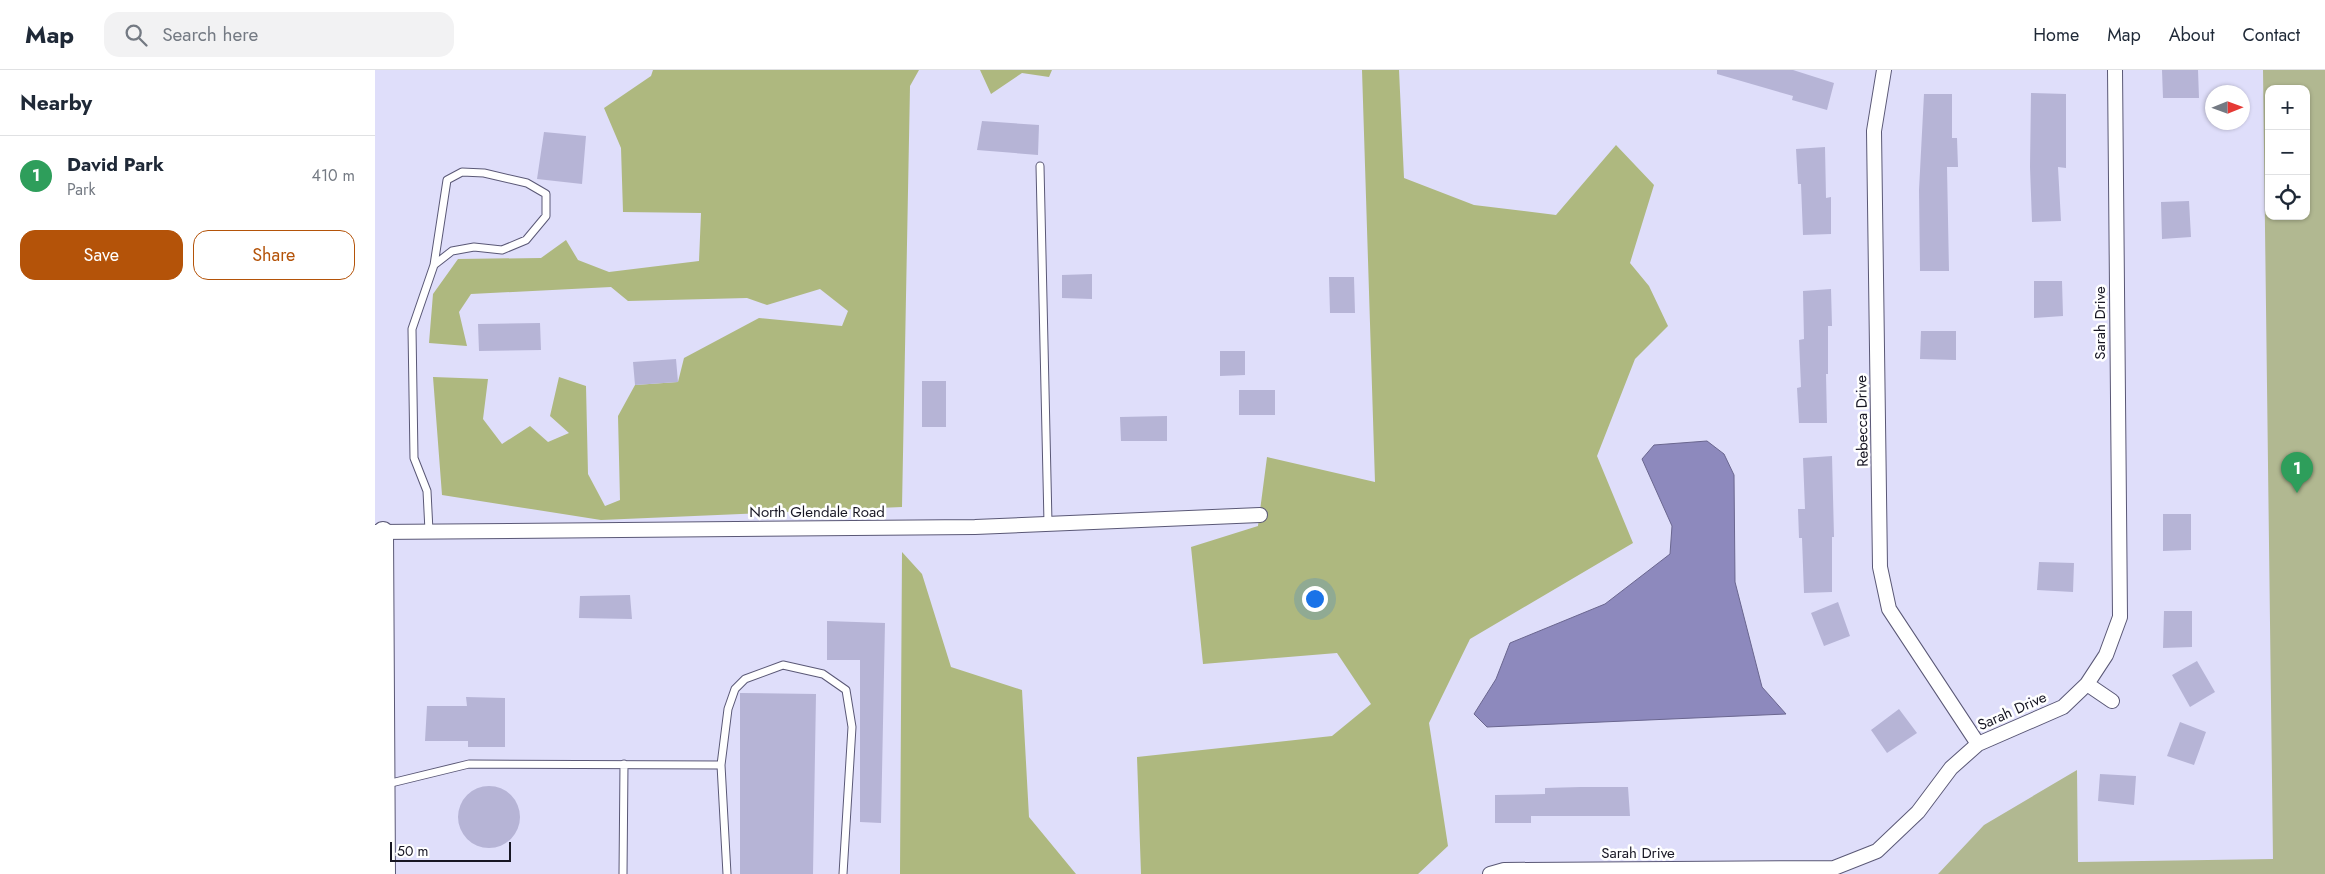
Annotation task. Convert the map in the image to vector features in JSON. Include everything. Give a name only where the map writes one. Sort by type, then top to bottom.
[{"type":"street","name":"Rebecca Drive","points":[[1884,70],[1874,131],[1880,567],[1889,609],[1978,744]]},
{"type":"street","name":"Sarah Drive","points":[[1490,874],[1504,870],[1834,868],[1877,850],[1919,812],[1951,768],[1978,744],[2063,707],[2087,684],[2106,655],[2119,617],[2115,70]]},
{"type":"street","name":"North Glendale Road","points":[[379,532],[975,528],[1048,523],[1260,515]]},
{"type":"street","points":[[379,532],[385,874]]},
{"type":"street","points":[[2087,684],[2112,701]]},
{"type":"lane","points":[[1040,166],[1048,523]]},
{"type":"lane","points":[[429,531],[427,491],[414,458],[412,329],[434,265],[447,180],[462,172],[484,173],[527,182],[545,194],[547,216],[526,240],[502,250],[474,248],[451,251],[434,265]]},
{"type":"lane","points":[[727,874],[721,765],[728,709],[735,689],[745,679],[783,665],[823,674],[846,690],[852,727],[843,874]]},
{"type":"lane","points":[[384,785],[469,764],[721,765]]},
{"type":"lane","points":[[623,874],[624,764]]},
{"type":"green space","points":[[653,70],[919,70],[910,86],[902,507],[601,520],[442,495],[433,377],[488,379],[483,419],[502,444],[530,426],[548,442],[569,433],[550,416],[559,377],[586,386],[588,474],[605,506],[620,500],[618,416],[635,385],[678,382],[684,358],[759,318],[842,326],[848,311],[820,289],[767,305],[747,298],[628,301],[611,287],[471,294],[459,312],[467,346],[429,343],[433,294],[458,259],[541,258],[566,240],[578,260],[609,272],[699,261],[701,213],[623,212],[621,148],[604,108],[651,76]]},
{"type":"green space","points":[[980,70],[1052,70],[1049,77],[1022,73],[991,94]]},
{"type":"green space","points":[[1362,70],[1399,70],[1404,178],[1474,205],[1556,215],[1616,145],[1654,185],[1630,263],[1649,286],[1668,326],[1635,359],[1597,456],[1633,543],[1470,639],[1429,723],[1448,846],[1418,874],[1141,874],[1137,757],[1332,736],[1371,704],[1337,653],[1203,664],[1191,547],[1258,526],[1267,457],[1375,482]]},
{"type":"green space","points":[[2263,70],[2325,70],[2325,874],[1938,874],[1984,825],[2077,770],[2078,862],[2273,859]]},
{"type":"green space","points":[[902,552],[922,574],[951,667],[1022,690],[1029,817],[1076,874],[900,874]]},
{"type":"shaded area","points":[[1707,441],[1724,454],[1734,475],[1735,582],[1762,687],[1786,714],[1487,727],[1474,714],[1496,679],[1510,643],[1605,604],[1670,554],[1672,526],[1642,459],[1654,445]]},
{"type":"building","points":[[1717,70],[1793,70],[1834,83],[1827,110],[1792,100],[1793,96],[1717,74]]},
{"type":"building","points":[[2162,70],[2198,70],[2199,98],[2163,98]]},
{"type":"building","points":[[2031,93],[2066,94],[2066,168],[2058,167],[2061,221],[2032,222],[2030,167]]},
{"type":"building","points":[[1924,94],[1952,94],[1952,138],[1957,138],[1958,167],[1947,167],[1949,271],[1920,271],[1919,190]]},
{"type":"building","points":[[982,121],[1039,125],[1038,155],[977,150]]},
{"type":"building","points":[[544,132],[586,136],[582,184],[537,179]]},
{"type":"building","points":[[1825,147],[1826,198],[1831,197],[1831,234],[1803,235],[1801,184],[1798,184],[1796,149]]},
{"type":"building","points":[[2189,201],[2191,237],[2162,239],[2161,202]]},
{"type":"building","points":[[1092,274],[1092,299],[1062,298],[1062,275]]},
{"type":"building","points":[[1329,277],[1354,277],[1355,313],[1330,313]]},
{"type":"building","points":[[2034,281],[2062,281],[2063,316],[2034,318]]},
{"type":"building","points":[[1831,289],[1832,326],[1828,326],[1828,374],[1826,374],[1827,423],[1799,423],[1797,388],[1801,387],[1799,340],[1804,339],[1803,291]]},
{"type":"building","points":[[540,323],[541,350],[479,351],[478,324]]},
{"type":"building","points":[[1921,331],[1956,331],[1956,360],[1920,359]]},
{"type":"building","points":[[1220,351],[1245,351],[1245,375],[1220,376]]},
{"type":"building","points":[[676,359],[678,382],[635,385],[633,362]]},
{"type":"building","points":[[922,381],[946,381],[946,427],[922,427]]},
{"type":"building","points":[[1239,390],[1275,390],[1275,415],[1239,415]]},
{"type":"building","points":[[1167,416],[1167,441],[1121,441],[1120,417]]},
{"type":"building","points":[[1832,456],[1834,537],[1832,537],[1832,592],[1804,593],[1802,538],[1799,538],[1798,509],[1805,509],[1803,458]]},
{"type":"building","points":[[2163,514],[2191,514],[2191,550],[2163,551]]},
{"type":"building","points":[[2039,562],[2074,563],[2073,592],[2037,590]]},
{"type":"building","points":[[630,595],[632,619],[579,618],[580,596]]},
{"type":"building","points":[[1838,602],[1850,636],[1824,646],[1811,613]]},
{"type":"building","points":[[2164,611],[2192,611],[2192,647],[2163,648]]},
{"type":"building","points":[[827,621],[885,623],[881,823],[860,822],[860,660],[827,660]]},
{"type":"building","points":[[2197,661],[2215,692],[2190,707],[2172,675]]},
{"type":"building","points":[[740,693],[816,694],[813,874],[740,874]]},
{"type":"building","points":[[466,697],[505,698],[505,747],[468,747],[468,741],[425,741],[427,706],[467,706]]},
{"type":"building","points":[[1899,709],[1917,733],[1887,753],[1871,730]]},
{"type":"building","points":[[2180,722],[2206,732],[2194,765],[2167,756]]},
{"type":"building","points":[[2100,774],[2136,776],[2134,805],[2098,801]]},
{"type":"building","points":[[483,786],[495,786],[511,795],[518,805],[520,817],[518,829],[511,839],[495,848],[483,848],[472,843],[463,834],[458,823],[458,811],[463,800],[472,791]]},
{"type":"building","points":[[1628,787],[1630,816],[1531,816],[1531,823],[1495,823],[1495,795],[1545,794],[1545,788]]},
{"type":"place","name":"David Park","points":[[2297,493]]}]
